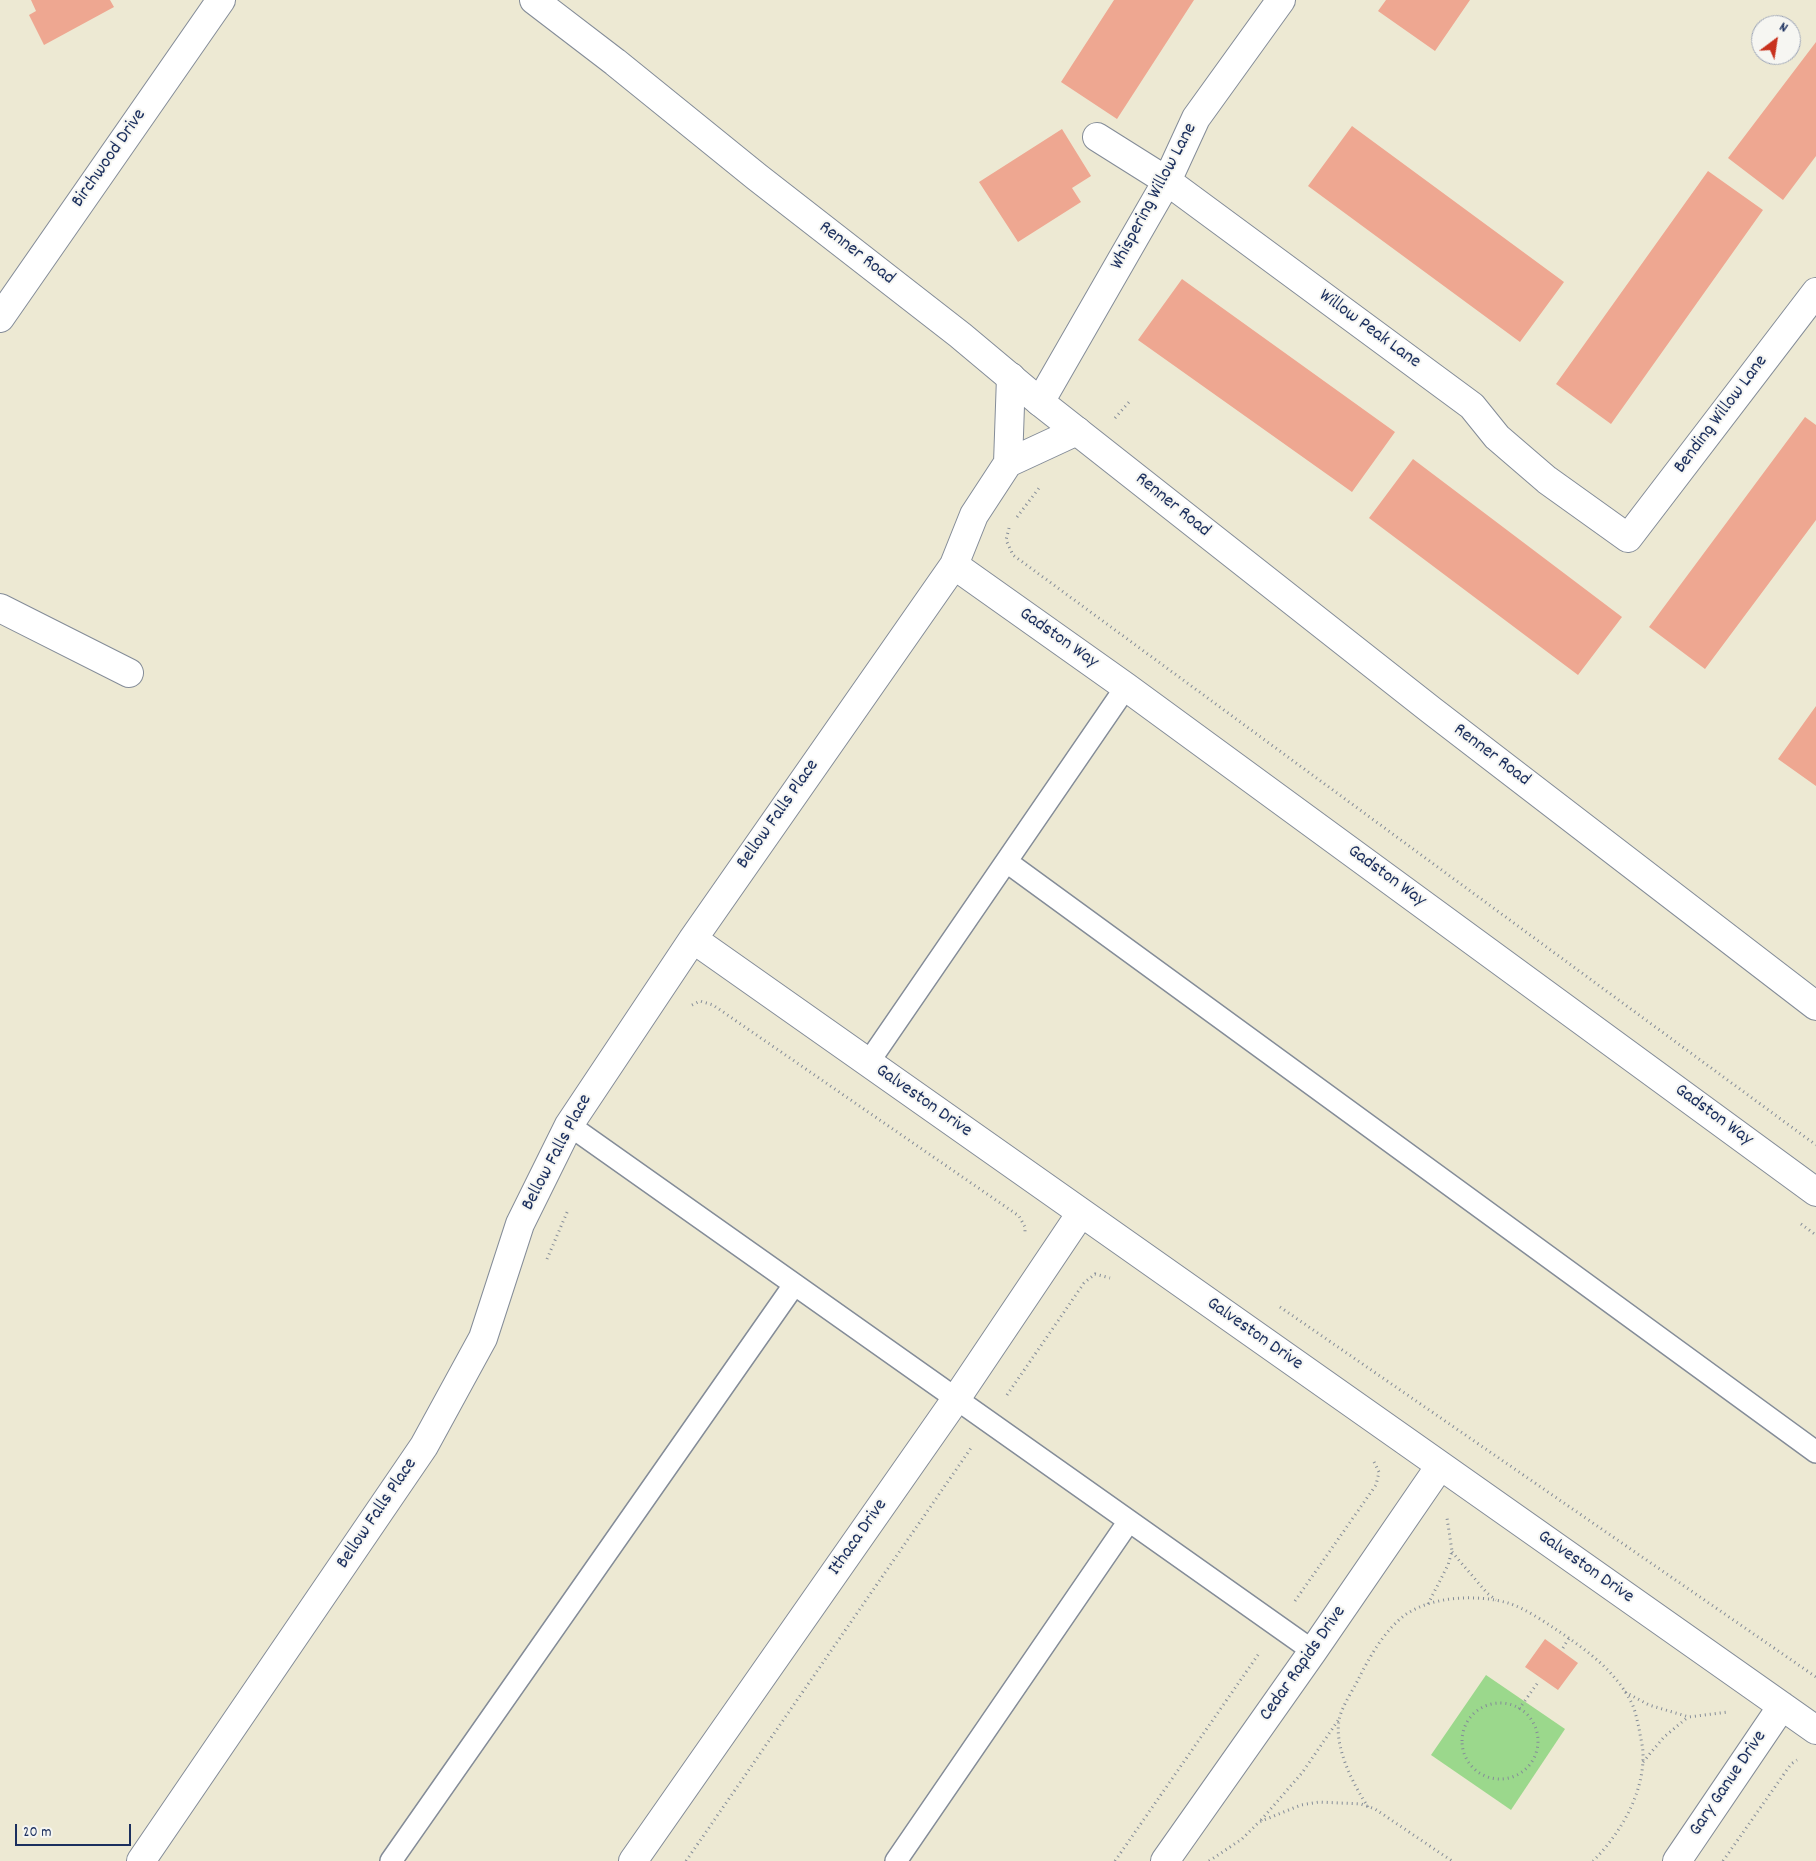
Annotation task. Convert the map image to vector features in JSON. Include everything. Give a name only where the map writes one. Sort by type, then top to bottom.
[{"type":"street","name":"Birchwood Drive","points":[[0,318],[221,0]]},
{"type":"street","name":"Renner Road","points":[[534,0],[615,62],[757,177],[960,334],[1040,402],[1431,710],[1816,1006]]},
{"type":"street","name":"Whispering Willow Lane","points":[[1040,402],[1167,182],[1196,118],[1281,0]]},
{"type":"street","name":"Willow Peak Lane","points":[[1097,137],[1167,182],[1472,406],[1497,437],[1547,480],[1628,538]]},
{"type":"street","name":"Bending Willow Lane","points":[[1628,538],[1816,292]]},
{"type":"street","points":[[1011,377],[1008,463],[1086,438]]},
{"type":"street","name":"Bellow Falls Place","points":[[141,1861],[424,1446],[483,1338],[520,1224],[569,1125],[693,940],[954,565],[974,515],[1008,463]]},
{"type":"street","name":"Gadston Way","points":[[954,565],[1126,688],[1816,1192]]},
{"type":"street","points":[[0,608],[129,673]]},
{"type":"street","name":"Galveston Drive","points":[[693,940],[1816,1730]]},
{"type":"street","name":"Ithaca Drive","points":[[633,1861],[956,1399],[1081,1213]]},
{"type":"street","name":"Cedar Rapids Drive","points":[[1166,1861],[1314,1651],[1440,1466]]},
{"type":"street","name":"Gary Ganue Drive","points":[[1677,1861],[1782,1706]]},
{"type":"lane","points":[[868,1063],[1126,688]]},
{"type":"lane","points":[[1006,862],[1816,1452]]},
{"type":"lane","points":[[569,1125],[1314,1651]]},
{"type":"lane","points":[[392,1861],[794,1285]]},
{"type":"lane","points":[[896,1861],[1129,1521]]},
{"type":"path","points":[[1086,438],[1130,402]]},
{"type":"path","points":[[1044,483],[1008,529],[1006,540],[1013,556],[1816,1145]]},
{"type":"path","points":[[690,1006],[700,1001],[713,1005],[1019,1216],[1025,1227],[1024,1241]]},
{"type":"path","points":[[686,1861],[1084,1283],[1095,1274],[1109,1277],[1117,1283]]},
{"type":"path","points":[[1276,1304],[1816,1677]]},
{"type":"path","points":[[1115,1861],[1376,1484],[1379,1472],[1374,1462]]},
{"type":"path","points":[[1428,1604],[1448,1565],[1452,1551],[1487,1593],[1497,1601]]},
{"type":"path","points":[[1209,1861],[1242,1839],[1302,1773],[1340,1718],[1362,1672],[1381,1641],[1396,1622],[1407,1614],[1428,1604],[1462,1599],[1486,1599],[1508,1603],[1524,1610],[1588,1651],[1606,1668],[1625,1691],[1634,1708],[1643,1754],[1637,1792],[1629,1811],[1608,1846],[1593,1861]]},
{"type":"path","points":[[1562,1648],[1569,1638]]},
{"type":"path","points":[[1519,1709],[1538,1681]]},
{"type":"path","points":[[1625,1691],[1649,1704],[1689,1717],[1733,1711]]},
{"type":"path","points":[[1495,1703],[1511,1704],[1519,1709],[1529,1717],[1534,1725],[1537,1737],[1538,1745],[1531,1760],[1519,1774],[1511,1778],[1490,1778],[1475,1771],[1462,1748],[1462,1739],[1467,1722],[1478,1711],[1495,1703]]},
{"type":"path","points":[[1642,1763],[1664,1737],[1689,1717]]},
{"type":"path","points":[[1340,1718],[1338,1733],[1342,1752],[1358,1792],[1368,1807]]},
{"type":"path","points":[[1722,1861],[1791,1764],[1798,1760]]},
{"type":"path","points":[[1258,1822],[1301,1804],[1318,1802],[1360,1804],[1375,1809],[1452,1861]]},
{"type":"green space","points":[[1486,1675],[1565,1729],[1511,1810],[1431,1755]]},
{"type":"building","points":[[31,0],[110,0],[114,7],[44,45],[29,15],[36,11]]},
{"type":"building","points":[[1114,0],[1194,0],[1117,119],[1061,82]]},
{"type":"building","points":[[1386,0],[1470,0],[1435,51],[1378,11]]},
{"type":"building","points":[[1816,42],[1816,156],[1783,200],[1728,158],[1799,65],[1801,65],[1801,62]]},
{"type":"building","points":[[1352,126],[1564,282],[1520,342],[1308,186]]},
{"type":"building","points":[[1062,129],[1091,176],[1072,188],[1081,202],[1018,242],[979,182]]},
{"type":"building","points":[[1708,171],[1763,210],[1611,424],[1556,384]]},
{"type":"building","points":[[1182,279],[1395,432],[1352,492],[1138,340]]},
{"type":"building","points":[[1805,417],[1816,425],[1816,520],[1705,669],[1649,627]]},
{"type":"building","points":[[1413,459],[1622,617],[1578,675],[1369,518]]},
{"type":"building","points":[[1816,706],[1816,786],[1778,759]]},
{"type":"building","points":[[1545,1639],[1578,1663],[1558,1690],[1525,1667]]}]
